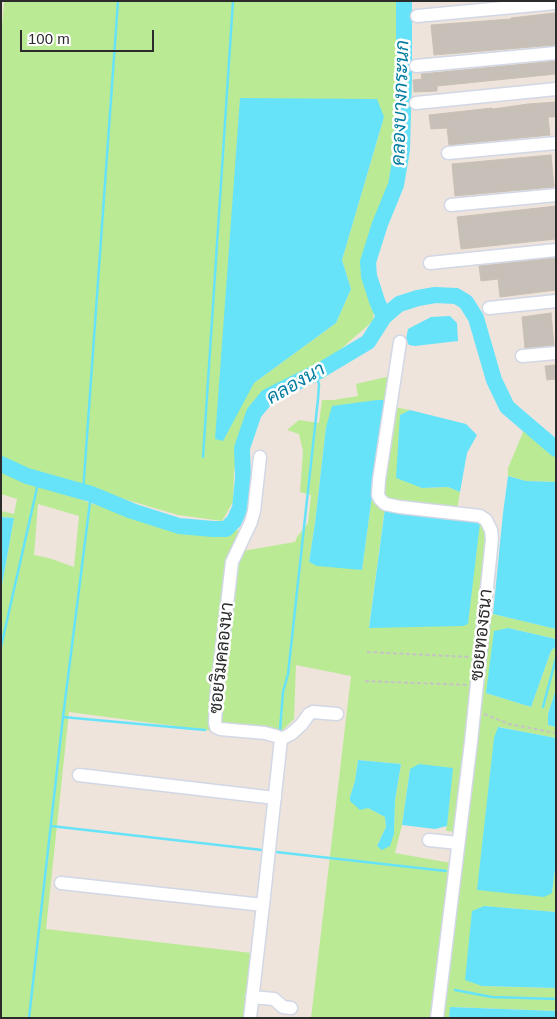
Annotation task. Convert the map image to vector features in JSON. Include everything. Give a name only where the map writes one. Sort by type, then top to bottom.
[{"type":"street","points":[[418,16],[556,3]]},
{"type":"street","points":[[416,66],[556,53]]},
{"type":"street","points":[[416,103],[556,88]]},
{"type":"street","points":[[448,153],[556,143]]},
{"type":"street","points":[[451,205],[556,195]]},
{"type":"street","points":[[430,263],[556,250]]},
{"type":"street","points":[[489,308],[556,301]]},
{"type":"street","name":"ซอยทองธนา","points":[[400,342],[378,495],[382,502],[392,506],[480,516],[486,520],[491,530],[492,539],[477,685],[437,1018]]},
{"type":"street","points":[[522,356],[556,353]]},
{"type":"street","name":"ซอยริมคลองนา","points":[[260,457],[254,511],[251,522],[232,562],[215,722],[216,727],[220,729],[265,733],[281,739]]},
{"type":"street","points":[[250,1018],[281,739],[291,734],[313,712],[337,714]]},
{"type":"street","points":[[79,775],[275,798]]},
{"type":"street","points":[[429,840],[458,843]]},
{"type":"street","points":[[61,884],[264,905]]},
{"type":"street","points":[[252,997],[274,999],[283,1007],[291,1008]]},
{"type":"path","points":[[367,652],[480,658]]},
{"type":"path","points":[[365,681],[477,685]]},
{"type":"path","points":[[474,710],[509,724],[556,733]]},
{"type":"green space","points":[[4,1],[396,1],[396,162],[375,233],[363,265],[374,307],[373,321],[334,355],[271,391],[245,424],[234,471],[233,502],[222,521],[178,515],[19,468],[1,458],[1,39]],"holes":[[[384,117],[342,260],[351,289],[336,323],[254,383]]]},
{"type":"green space","points":[[386,377],[397,381],[394,407],[410,410],[400,415],[422,488],[448,487],[460,492],[457,510],[434,508],[386,499],[369,627],[480,523],[488,536],[456,832],[446,831],[452,768],[410,769],[402,825],[395,853],[451,863],[433,1018],[311,1018],[351,676],[296,665],[294,719],[274,739],[69,712],[46,929],[252,953],[244,1018],[1,1018],[1,591],[14,518],[1,517],[1,511],[14,514],[17,499],[1,494],[1,468],[90,503],[187,533],[215,535],[242,529],[231,553],[295,542],[308,523],[311,495],[300,492],[303,451],[299,434],[287,430],[299,420],[319,423],[322,400],[358,396],[356,384]],"holes":[[[385,400],[362,570],[309,562],[326,427]],[[38,504],[79,516],[74,567],[34,555]],[[358,760],[401,764],[395,800],[394,834],[377,846],[386,827],[385,817],[350,797],[355,781]]]},
{"type":"green space","points":[[524,430],[556,455],[556,482],[526,481],[508,476],[508,468]]},
{"type":"green space","points":[[493,614],[556,629],[556,639],[508,628],[486,693],[531,707],[551,651],[556,646],[556,689],[548,714],[548,725],[556,727],[556,738],[499,727],[552,893],[556,861],[556,912],[484,906],[482,986],[556,988],[556,1011],[451,1007],[449,1018],[441,1018],[488,625]]},
{"type":"water","points":[[240,98],[377,99],[384,117],[342,260],[351,289],[336,323],[254,383],[223,441],[215,439]]},
{"type":"water","points":[[450,316],[457,323],[458,341],[409,345],[406,339],[408,329],[431,317]]},
{"type":"water","points":[[385,400],[362,570],[317,566],[309,562],[326,427],[332,406]]},
{"type":"water","points":[[410,410],[466,424],[477,435],[467,453],[460,492],[448,487],[422,488],[396,478],[400,415]]},
{"type":"water","points":[[508,476],[526,481],[556,482],[556,629],[493,614]]},
{"type":"water","points":[[385,508],[471,520],[480,523],[468,624],[463,626],[369,628]]},
{"type":"water","points":[[1,517],[14,518],[1,591]]},
{"type":"water","points":[[508,628],[556,639],[556,646],[551,651],[531,707],[486,693],[494,631]]},
{"type":"water","points":[[556,689],[556,727],[548,725],[548,714]]},
{"type":"water","points":[[498,727],[556,738],[556,861],[552,893],[544,897],[477,890],[494,738]]},
{"type":"water","points":[[358,760],[401,764],[395,800],[394,834],[390,846],[382,850],[377,846],[386,827],[385,817],[368,808],[360,810],[350,801]]},
{"type":"water","points":[[419,764],[453,768],[447,826],[435,829],[402,825],[410,769]]},
{"type":"water","points":[[484,906],[556,912],[556,988],[482,986],[465,980],[472,911]]},
{"type":"water","points":[[450,1007],[556,1011],[556,1018],[449,1018]]},
{"type":"building","points":[[555,13],[556,45],[434,55],[431,25],[511,19]]},
{"type":"building","points":[[556,61],[556,74],[437,86],[437,91],[414,92],[413,80],[422,79],[421,74]]},
{"type":"building","points":[[556,102],[556,117],[548,117],[550,135],[449,145],[447,128],[431,129],[429,115]]},
{"type":"building","points":[[551,155],[554,187],[455,196],[452,164]]},
{"type":"building","points":[[556,206],[556,239],[461,249],[457,217]]},
{"type":"building","points":[[556,258],[556,290],[500,297],[498,279],[481,281],[479,266]]},
{"type":"building","points":[[551,313],[554,345],[525,348],[522,317]]},
{"type":"building","points":[[556,365],[556,379],[547,380],[545,366]]},
{"type":"waterway","points":[[83,492],[118,1]]},
{"type":"waterway","points":[[203,457],[233,1]]},
{"type":"waterway","name":"คลองบางกระนก","points":[[384,317],[369,276],[368,262],[380,224],[396,185],[402,150],[404,1]]},
{"type":"waterway","name":"คลองนา","points":[[1,464],[27,476],[91,494],[132,511],[179,526],[226,529],[234,521],[240,508],[243,478],[242,448],[254,413],[267,397],[321,370],[368,342],[384,317],[399,304],[435,295],[456,296],[466,302],[476,318],[494,380],[507,407],[556,449]]},
{"type":"waterway","points":[[280,730],[283,692],[288,674],[318,399],[319,385],[316,372]]},
{"type":"waterway","points":[[1,647],[39,479]]},
{"type":"waterway","points":[[29,1018],[63,717],[91,494]]},
{"type":"waterway","points":[[543,707],[556,658]]},
{"type":"waterway","points":[[63,717],[205,730]]},
{"type":"waterway","points":[[51,826],[262,850]]},
{"type":"waterway","points":[[276,852],[446,871]]},
{"type":"waterway","points":[[455,990],[492,997],[556,999]]}]
